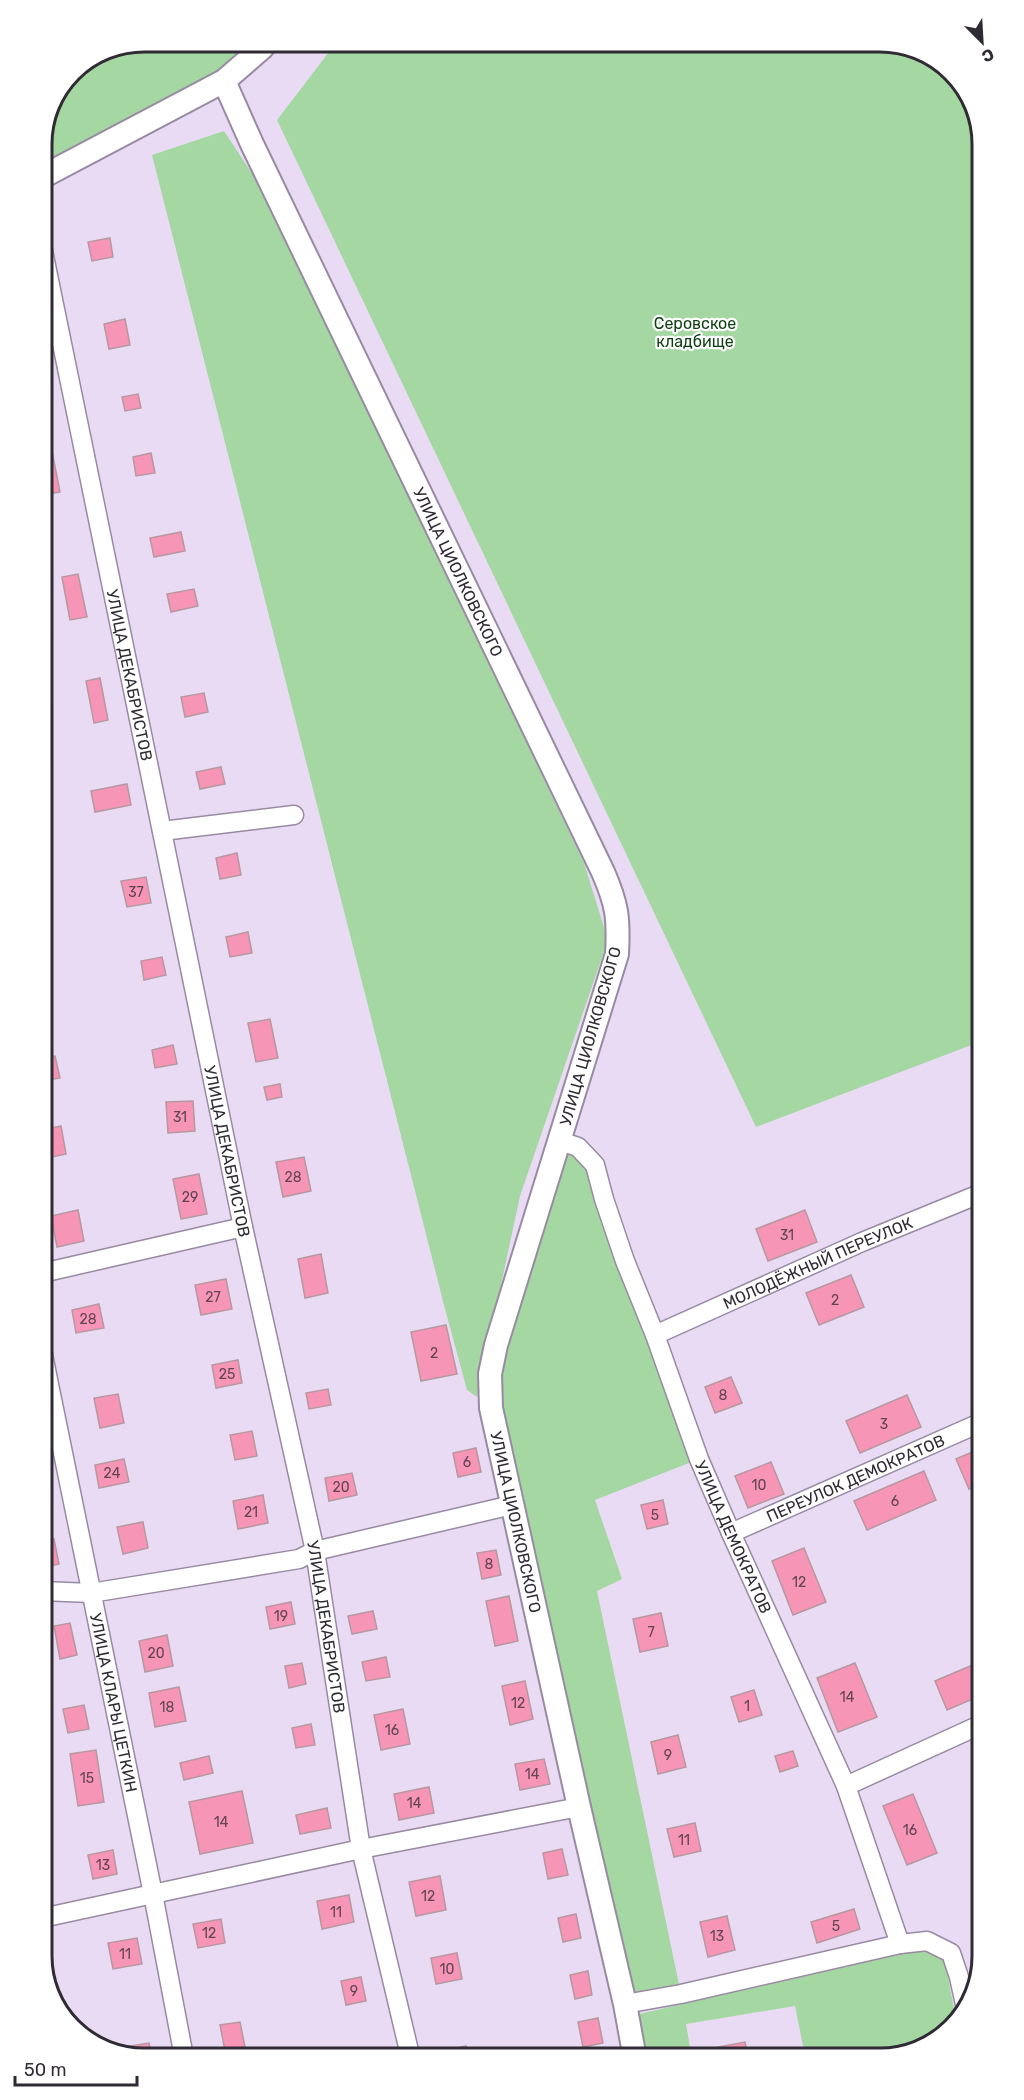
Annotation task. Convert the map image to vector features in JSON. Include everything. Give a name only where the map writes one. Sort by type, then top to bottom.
[{"type":"main road","points":[[53,171],[224,81],[257,52]]},
{"type":"main road","name":"УЛИЦА ЦИОЛКОВСКОГО","points":[[224,81],[252,144],[616,902],[617,954],[496,1345],[490,1374],[491,1408],[633,2048]]},
{"type":"street","name":"УЛИЦА ДЕКАБРИСТОВ","points":[[53,300],[243,1227],[315,1551],[361,1849],[408,2047]]},
{"type":"street","points":[[162,831],[294,815]]},
{"type":"street","name":"УЛИЦА ДЕМОКРАТОВ","points":[[560,1141],[578,1146],[595,1165],[625,1261],[655,1335],[699,1459],[730,1533],[846,1786],[900,1944]]},
{"type":"street","name":"МОЛОДЁЖНЫЙ ПЕРЕУЛОК","points":[[655,1335],[862,1242],[972,1197]]},
{"type":"street","points":[[53,1270],[243,1227]]},
{"type":"street","name":"УЛИЦА КЛАРЫ ЦЕТКИН","points":[[53,1405],[153,1894],[181,2047]]},
{"type":"street","name":"ПЕРЕУЛОК ДЕМОКРАТОВ","points":[[730,1533],[972,1426]]},
{"type":"street","points":[[53,1591],[91,1593],[299,1559],[315,1551],[512,1505]]},
{"type":"street","points":[[846,1786],[972,1729]]},
{"type":"street","points":[[53,1916],[361,1849],[579,1807]]},
{"type":"street","points":[[625,2004],[681,1994],[900,1944],[927,1941],[951,1953],[963,1994]]},
{"type":"green space","points":[[144,52],[255,52],[53,171],[53,138],[62,104],[71,88],[98,65],[115,57]]},
{"type":"green space","name":"Серовское кладбище","points":[[329,52],[886,53],[898,54],[920,62],[931,68],[949,84],[965,109],[972,144],[972,1045],[756,1127],[277,120]]},
{"type":"green space","points":[[224,131],[257,181],[584,863],[608,940],[520,1196],[477,1397],[467,1390],[445,1309],[152,155]]},
{"type":"green space","points":[[560,1141],[578,1147],[699,1459],[595,1500],[622,1579],[597,1591],[681,1994],[625,2004],[491,1408]]},
{"type":"green space","points":[[928,1948],[943,1959],[954,2009],[936,2029],[915,2041],[880,2048],[803,2048],[795,2006],[686,2024],[690,2048],[644,2048],[639,2014]]},
{"type":"building","points":[[110,238],[113,257],[92,261],[88,242]]},
{"type":"building","points":[[125,319],[130,345],[109,349],[104,324]]},
{"type":"building","points":[[138,394],[141,408],[125,411],[122,397]]},
{"type":"building","points":[[151,453],[155,473],[136,476],[133,457]]},
{"type":"building","points":[[53,456],[60,492],[53,493]]},
{"type":"building","points":[[181,532],[185,551],[154,557],[150,538]]},
{"type":"building","points":[[78,574],[87,617],[70,620],[62,577]]},
{"type":"building","points":[[194,589],[198,606],[171,612],[167,594]]},
{"type":"building","points":[[100,678],[108,720],[94,723],[86,681]]},
{"type":"building","points":[[204,693],[208,712],[185,717],[181,697]]},
{"type":"building","points":[[221,767],[225,784],[200,789],[196,772]]},
{"type":"building","points":[[127,784],[131,805],[95,812],[91,791]]},
{"type":"building","points":[[237,853],[241,875],[220,879],[216,858]]},
{"type":"building","points":[[146,877],[151,903],[127,907],[121,881]]},
{"type":"building","points":[[248,932],[252,953],[230,957],[226,937]]},
{"type":"building","points":[[162,957],[166,975],[144,980],[141,961]]},
{"type":"building","points":[[270,1019],[278,1058],[256,1062],[248,1023]]},
{"type":"building","points":[[173,1045],[177,1064],[155,1068],[152,1050]]},
{"type":"building","points":[[53,1056],[55,1056],[60,1078],[53,1079]]},
{"type":"building","points":[[280,1084],[282,1097],[267,1100],[264,1087]]},
{"type":"building","points":[[193,1101],[195,1131],[168,1133],[166,1102]]},
{"type":"building","points":[[61,1126],[66,1154],[53,1157],[53,1128]]},
{"type":"building","points":[[304,1157],[311,1191],[283,1197],[276,1162]]},
{"type":"building","points":[[199,1174],[207,1214],[181,1219],[173,1179]]},
{"type":"building","points":[[78,1210],[84,1241],[57,1247],[53,1216]]},
{"type":"building","points":[[805,1210],[817,1242],[768,1261],[756,1229]]},
{"type":"building","points":[[321,1254],[328,1293],[305,1298],[298,1259]]},
{"type":"building","points":[[851,1275],[864,1307],[819,1325],[806,1293]]},
{"type":"building","points":[[226,1279],[232,1309],[201,1315],[195,1285]]},
{"type":"building","points":[[99,1304],[104,1328],[76,1333],[72,1310]]},
{"type":"building","points":[[446,1325],[457,1374],[421,1381],[411,1332]]},
{"type":"building","points":[[238,1360],[242,1383],[216,1388],[212,1365]]},
{"type":"building","points":[[731,1377],[742,1403],[715,1413],[705,1387]]},
{"type":"building","points":[[328,1389],[331,1405],[309,1409],[306,1393]]},
{"type":"building","points":[[118,1394],[124,1423],[100,1428],[94,1398]]},
{"type":"building","points":[[907,1395],[921,1427],[860,1453],[846,1421]]},
{"type":"building","points":[[252,1431],[257,1456],[235,1460],[230,1435]]},
{"type":"building","points":[[476,1448],[481,1472],[458,1477],[453,1453]]},
{"type":"building","points":[[972,1452],[972,1488],[969,1489],[956,1459]]},
{"type":"building","points":[[124,1459],[129,1482],[99,1488],[95,1465]]},
{"type":"building","points":[[771,1462],[784,1494],[748,1508],[735,1476]]},
{"type":"building","points":[[924,1471],[936,1500],[867,1530],[854,1501]]},
{"type":"building","points":[[352,1473],[357,1495],[329,1501],[325,1478]]},
{"type":"building","points":[[263,1495],[268,1523],[238,1529],[233,1501]]},
{"type":"building","points":[[663,1500],[668,1524],[647,1529],[641,1505]]},
{"type":"building","points":[[143,1522],[148,1548],[123,1554],[117,1527]]},
{"type":"building","points":[[53,1539],[59,1564],[53,1565]]},
{"type":"building","points":[[804,1548],[826,1602],[793,1615],[772,1561]]},
{"type":"building","points":[[496,1550],[501,1575],[482,1579],[477,1553]]},
{"type":"building","points":[[509,1596],[518,1641],[495,1646],[486,1601]]},
{"type":"building","points":[[291,1602],[295,1624],[270,1629],[266,1607]]},
{"type":"building","points":[[373,1611],[377,1629],[352,1634],[348,1616]]},
{"type":"building","points":[[661,1613],[668,1646],[640,1652],[633,1619]]},
{"type":"building","points":[[70,1623],[77,1655],[60,1659],[54,1626]]},
{"type":"building","points":[[167,1635],[173,1666],[145,1672],[139,1641]]},
{"type":"building","points":[[386,1657],[390,1677],[366,1681],[362,1662]]},
{"type":"building","points":[[302,1663],[306,1684],[289,1688],[285,1666]]},
{"type":"building","points":[[855,1663],[877,1717],[838,1732],[817,1678]]},
{"type":"building","points":[[972,1665],[972,1699],[947,1710],[935,1681]]},
{"type":"building","points":[[525,1681],[533,1719],[510,1725],[502,1686]]},
{"type":"building","points":[[179,1687],[186,1721],[155,1727],[149,1693]]},
{"type":"building","points":[[754,1690],[762,1715],[739,1722],[731,1697]]},
{"type":"building","points":[[84,1705],[89,1729],[68,1733],[63,1709]]},
{"type":"building","points":[[403,1709],[410,1744],[381,1750],[374,1715]]},
{"type":"building","points":[[311,1724],[315,1745],[296,1748],[292,1728]]},
{"type":"building","points":[[678,1735],[686,1767],[658,1774],[651,1742]]},
{"type":"building","points":[[96,1750],[104,1802],[78,1806],[70,1754]]},
{"type":"building","points":[[793,1751],[798,1766],[780,1772],[775,1756]]},
{"type":"building","points":[[209,1756],[213,1773],[184,1780],[180,1763]]},
{"type":"building","points":[[544,1759],[550,1784],[520,1790],[515,1764]]},
{"type":"building","points":[[429,1787],[434,1813],[399,1820],[394,1794]]},
{"type":"building","points":[[242,1791],[253,1843],[200,1854],[189,1802]]},
{"type":"building","points":[[913,1794],[937,1853],[907,1865],[883,1806]]},
{"type":"building","points":[[327,1808],[331,1828],[300,1834],[296,1815]]},
{"type":"building","points":[[695,1823],[701,1851],[674,1857],[667,1829]]},
{"type":"building","points":[[562,1849],[568,1875],[548,1879],[543,1853]]},
{"type":"building","points":[[113,1850],[117,1874],[93,1879],[88,1855]]},
{"type":"building","points":[[440,1876],[446,1910],[416,1916],[409,1882]]},
{"type":"building","points":[[349,1895],[354,1922],[322,1929],[317,1901]]},
{"type":"building","points":[[854,1909],[860,1929],[817,1943],[811,1922]]},
{"type":"building","points":[[576,1914],[581,1938],[563,1942],[558,1918]]},
{"type":"building","points":[[727,1916],[735,1950],[708,1957],[700,1922]]},
{"type":"building","points":[[221,1919],[225,1943],[198,1948],[193,1924]]},
{"type":"building","points":[[137,1938],[142,1964],[113,1969],[108,1943]]},
{"type":"building","points":[[457,1953],[462,1979],[436,1984],[431,1958]]},
{"type":"building","points":[[588,1971],[592,1995],[575,1999],[570,1975]]},
{"type":"building","points":[[361,1977],[366,2001],[346,2005],[341,1981]]},
{"type":"building","points":[[598,2018],[603,2043],[583,2047],[578,2022]]},
{"type":"building","points":[[240,2022],[245,2047],[224,2047],[220,2025]]},
{"type":"building","points":[[745,2042],[746,2048],[718,2048]]},
{"type":"building","points":[[149,2043],[150,2047],[138,2047],[129,2046]]}]
